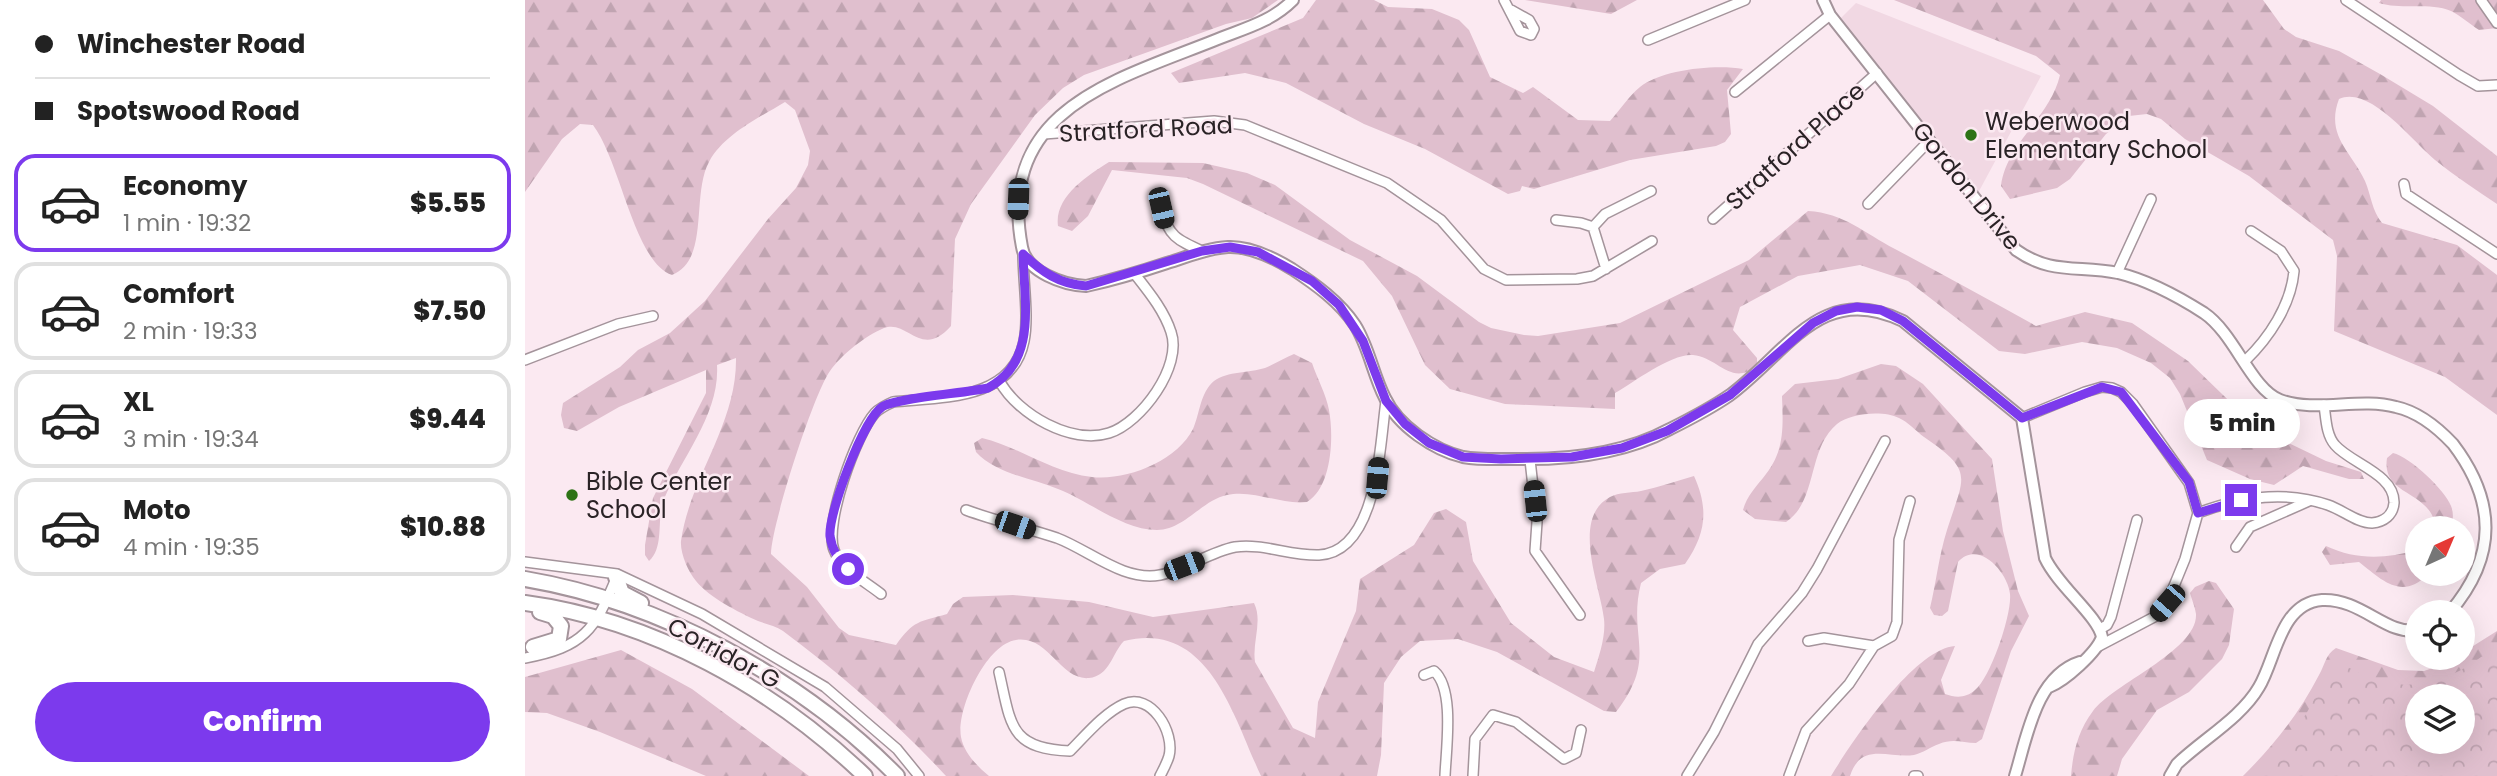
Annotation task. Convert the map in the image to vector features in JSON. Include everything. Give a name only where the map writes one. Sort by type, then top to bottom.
[{"type":"highway","points":[[617,576],[622,593],[632,600],[666,613],[727,651]]},
{"type":"highway","name":"Corridor G","points":[[525,579],[607,599],[727,651],[807,698],[864,743],[897,776]]},
{"type":"highway","name":"Corridor G","points":[[525,603],[597,618],[690,654],[741,682],[817,733],[865,776]]},
{"type":"highway","points":[[525,609],[553,616],[561,626],[559,639],[528,651]]},
{"type":"street","points":[[881,594],[840,561],[830,534],[849,463],[873,414],[893,402],[952,396],[988,388],[1000,382],[1020,355],[1025,339],[1023,254],[1017,222],[1020,178],[1044,134],[1065,110],[1105,85],[1266,22],[1293,0]]},
{"type":"street","points":[[1504,0],[1511,10]]},
{"type":"street","points":[[1648,40],[1745,0]]},
{"type":"street","name":"Gordon Drive","points":[[1822,0],[1830,15],[2016,250],[2047,267],[2117,273],[2147,283],[2204,313],[2232,339],[2262,387],[2274,397],[2289,402],[2324,405],[2386,404],[2408,410],[2444,435],[2481,479],[2492,501],[2496,530],[2493,550],[2476,584],[2461,600]]},
{"type":"street","points":[[2346,0],[2478,86],[2497,85]]},
{"type":"street","points":[[2481,0],[2497,23]]},
{"type":"street","points":[[1735,92],[1830,15]]},
{"type":"street","name":"Stratford Place","points":[[1713,219],[1877,73]]},
{"type":"street","name":"Stratford Road","points":[[1044,134],[1213,121],[1245,125],[1387,183],[1441,220],[1495,277],[1506,280],[1577,279],[1606,269],[1652,241]]},
{"type":"street","points":[[1868,204],[1930,140]]},
{"type":"street","points":[[2404,184],[2406,194],[2497,254]]},
{"type":"street","points":[[1593,227],[1605,214],[1651,191]]},
{"type":"street","points":[[2117,273],[2151,199]]},
{"type":"street","points":[[1161,208],[1166,229],[1181,242],[1202,251]]},
{"type":"street","points":[[1556,220],[1593,227]]},
{"type":"street","points":[[1593,227],[1606,269]]},
{"type":"street","points":[[2245,361],[2266,341],[2287,299],[2294,271],[2281,251],[2251,231]]},
{"type":"street","points":[[1023,254],[1042,272],[1067,285],[1086,286],[1202,251],[1230,247],[1258,252],[1312,281],[1355,324],[1386,401],[1405,424],[1429,443],[1463,457],[1530,460],[1572,457],[1622,448],[1667,431],[1730,395],[1813,323],[1836,311],[1857,307],[1881,310],[1903,321],[2022,418],[2045,558],[2053,577],[2100,629],[2099,646]]},
{"type":"street","points":[[1000,382],[1009,397],[1024,412],[1049,425],[1096,435],[1110,433],[1128,422],[1159,389],[1170,372],[1173,355],[1172,333],[1157,302],[1134,273]]},
{"type":"street","points":[[525,360],[618,324],[653,316]]},
{"type":"street","points":[[2015,776],[2040,699],[2049,687],[2069,675],[2099,646],[2156,616],[2167,603],[2185,559],[2198,513],[2189,482],[2121,392],[2102,387],[2022,418]]},
{"type":"street","points":[[966,510],[1059,539],[1141,576],[1160,575],[1239,547],[1297,554],[1325,554],[1345,543],[1372,500],[1386,401]]},
{"type":"street","points":[[2198,513],[2225,503],[2282,496],[2311,501],[2371,523],[2386,518],[2393,507],[2394,499],[2386,484],[2333,444],[2328,432],[2324,405]]},
{"type":"street","points":[[1687,776],[1714,732],[1758,644],[1812,577],[1885,441]]},
{"type":"street","points":[[1530,460],[1537,522],[1535,551],[1580,615]]},
{"type":"street","points":[[1789,776],[1806,731],[1849,684],[1874,646],[1892,636],[1897,622],[1899,540],[1910,501]]},
{"type":"street","points":[[2236,547],[2250,527],[2311,501]]},
{"type":"street","points":[[2100,629],[2107,625],[2111,617],[2137,520]]},
{"type":"street","points":[[525,562],[617,576],[702,614],[825,687],[897,749],[919,776]]},
{"type":"street","points":[[528,651],[566,648],[578,642],[597,618],[617,576]]},
{"type":"street","points":[[2170,776],[2177,764],[2257,691],[2283,630],[2293,615],[2306,604],[2340,601],[2359,606],[2396,628],[2405,629]]},
{"type":"street","points":[[1808,641],[1824,638],[1874,646]]},
{"type":"street","points":[[1424,674],[1434,671],[1441,677],[1447,694],[1445,776]]},
{"type":"street","points":[[999,672],[1017,733],[1041,749],[1070,751],[1126,703],[1140,702],[1152,708],[1159,715],[1167,734],[1170,754],[1160,776]]},
{"type":"street","points":[[1473,776],[1475,739],[1493,715],[1516,722],[1564,759],[1576,753],[1581,730]]},
{"type":"shaded area","name":"Weberwood Elementary School","points":[[1856,3],[2041,76],[1978,193],[1841,18]]},
{"type":"green space","points":[[525,0],[1278,0],[1252,18],[1226,24],[1084,75],[1063,88],[1035,115],[971,204],[955,239],[951,326],[931,339],[923,339],[893,327],[884,328],[854,346],[830,371],[794,461],[771,554],[807,587],[839,628],[849,635],[896,645],[913,626],[947,614],[953,604],[963,597],[1013,595],[1089,602],[1153,617],[1254,603],[1258,617],[1255,662],[1293,728],[1315,738],[1318,702],[1356,611],[1360,579],[1414,545],[1434,513],[1446,509],[1466,522],[1473,561],[1511,623],[1554,657],[1594,672],[1604,632],[1590,537],[1592,521],[1598,507],[1614,495],[1637,492],[1694,476],[1702,499],[1701,532],[1685,564],[1660,569],[1641,583],[1637,619],[1639,662],[1629,693],[1616,712],[1604,711],[1497,652],[1458,639],[1420,641],[1401,657],[1384,683],[1381,755],[1377,776],[1261,776],[1228,701],[1214,678],[1197,659],[1177,645],[1153,638],[1124,641],[1106,669],[1089,678],[1070,673],[1037,644],[1016,640],[1005,644],[984,665],[963,711],[961,737],[965,748],[989,776],[946,776],[888,718],[826,664],[780,629],[716,599],[696,581],[687,568],[681,546],[686,518],[729,406],[736,358],[717,365],[713,401],[664,499],[659,540],[649,561],[645,555],[645,545],[653,498],[706,393],[706,370],[619,407],[577,431],[564,428],[561,415],[563,403],[620,367],[638,350],[670,333],[705,301],[768,219],[796,188],[808,165],[810,151],[795,110],[785,102],[733,135],[716,152],[704,176],[696,241],[691,256],[684,267],[672,275],[659,266],[648,251],[638,232],[612,162],[593,125],[580,124],[562,139],[525,192]]},
{"type":"green space","points":[[1316,0],[1374,0],[1388,7],[1432,9],[1459,20],[1469,30],[1490,77],[1523,93],[1533,87],[1578,120],[1610,121],[1640,87],[1662,76],[1690,69],[1743,69],[1727,90],[1731,134],[1725,142],[1716,146],[1630,160],[1534,189],[1522,186],[1520,191],[1508,194],[1425,149],[1364,124],[1286,83],[1245,73],[1179,83],[1171,73],[1303,18]]},
{"type":"green space","points":[[1525,0],[1637,0],[1611,14]]},
{"type":"green space","points":[[1894,0],[2263,0],[2284,29],[2296,37],[2339,51],[2433,106],[2497,156],[2497,204],[2443,166],[2377,107],[2364,100],[2351,97],[2339,99],[2335,123],[2342,143],[2365,181],[2382,223],[2457,245],[2497,275],[2497,415],[2445,377],[2334,331],[2337,256],[2333,240],[2249,176],[2185,139],[2161,119],[2147,114],[2129,116],[2106,134],[2070,179],[2057,188],[2010,199],[2001,186],[2005,171],[2019,143],[2047,104],[2060,75],[2036,56]]},
{"type":"green space","points":[[2381,0],[2497,0],[2497,28],[2479,30],[2443,8],[2388,5],[2379,3]]},
{"type":"green space","points":[[1109,162],[1203,163],[1247,173],[1275,185],[1350,240],[1417,276],[1479,322],[1491,328],[1524,335],[1538,336],[1620,323],[1749,260],[1808,211],[1821,213],[1853,225],[2036,326],[2085,312],[2132,323],[2188,361],[2257,428],[2326,461],[2361,472],[2364,479],[2349,479],[2303,466],[2274,485],[2250,479],[2207,460],[2180,394],[2170,378],[2151,363],[2117,348],[2082,342],[2025,354],[1999,351],[1908,281],[1860,265],[1798,276],[1740,307],[1733,330],[1757,358],[1757,365],[1748,371],[1732,372],[1702,357],[1684,356],[1664,363],[1615,393],[1615,409],[1505,404],[1450,389],[1425,365],[1392,296],[1363,261],[1203,184],[1187,178],[1112,170],[1088,216],[1072,231],[1058,226],[1061,206],[1074,188]]},
{"type":"green space","points":[[1294,354],[1312,363],[1326,398],[1331,421],[1331,447],[1326,473],[1322,485],[1307,502],[1247,494],[1227,495],[1167,529],[1144,529],[1119,520],[1070,494],[994,466],[976,452],[974,443],[982,438],[1077,475],[1105,477],[1135,472],[1163,459],[1185,440],[1193,429],[1206,391],[1214,381],[1226,375],[1265,368]]},
{"type":"green space","points":[[1881,364],[1896,366],[1923,384],[1992,459],[2003,531],[2018,591],[2029,616],[2011,651],[1982,739],[1976,743],[1944,742],[1914,755],[1869,755],[1855,765],[1850,776],[1831,776],[1885,700],[1921,663],[1939,651],[1955,646],[1941,680],[1945,694],[1961,696],[1975,690],[1994,659],[2010,603],[2004,577],[1991,562],[1975,554],[1958,562],[1948,611],[1942,616],[1934,615],[1930,608],[1942,549],[1961,486],[1961,476],[1951,459],[1899,418],[1876,413],[1850,417],[1837,424],[1821,447],[1803,501],[1796,513],[1786,522],[1755,519],[1743,510],[1777,456],[1782,427],[1782,396],[1795,384],[1838,379]]},
{"type":"green space","points":[[2393,453],[2417,467],[2442,492],[2453,516],[2432,516],[2417,499],[2391,480],[2387,471],[2387,458]]},
{"type":"green space","points":[[2326,546],[2348,554],[2371,557],[2405,552],[2405,586],[2409,586],[2401,587],[2392,585],[2359,562],[2330,565],[2322,552]]},
{"type":"green space","points":[[2209,581],[2216,583],[2234,609],[2229,645],[2222,659],[2189,692],[2157,710],[2122,759],[2117,776],[2071,776],[2077,742],[2093,711],[2184,641],[2193,627],[2196,614],[2190,593],[2195,587]]},
{"type":"green space","points":[[2497,631],[2497,761],[2474,776],[2243,776],[2294,716],[2327,657],[2336,648],[2398,670],[2475,670],[2475,645]]},
{"type":"green space","points":[[2497,644],[2497,776],[2248,776],[2278,750],[2300,724],[2309,710],[2331,658],[2376,680],[2405,684],[2405,754],[2475,754],[2475,684],[2414,684],[2444,678],[2460,670],[2475,670],[2475,662]]},
{"type":"green space","points":[[621,650],[692,689],[809,776],[706,776],[547,713],[525,712],[525,677]]},
{"type":"place","name":"Weberwood Elementary School","points":[[1971,135]]},
{"type":"place","name":"Bible Center School","points":[[572,495]]},
{"type":"route","points":[[848,569],[834,550],[830,534],[849,463],[863,432],[873,414],[893,402],[952,396],[988,388],[1000,382],[1010,372],[1025,339],[1023,254],[1042,272],[1067,285],[1086,286],[1202,251],[1230,247],[1258,252],[1281,262],[1312,281],[1339,305],[1355,324],[1386,401],[1405,424],[1429,443],[1463,457],[1530,460],[1572,457],[1622,448],[1667,431],[1730,395],[1813,323],[1836,311],[1857,307],[1881,310],[1903,321],[2011,406],[2022,418],[2102,387],[2121,392],[2133,404],[2189,482],[2198,513],[2241,500]]}]
